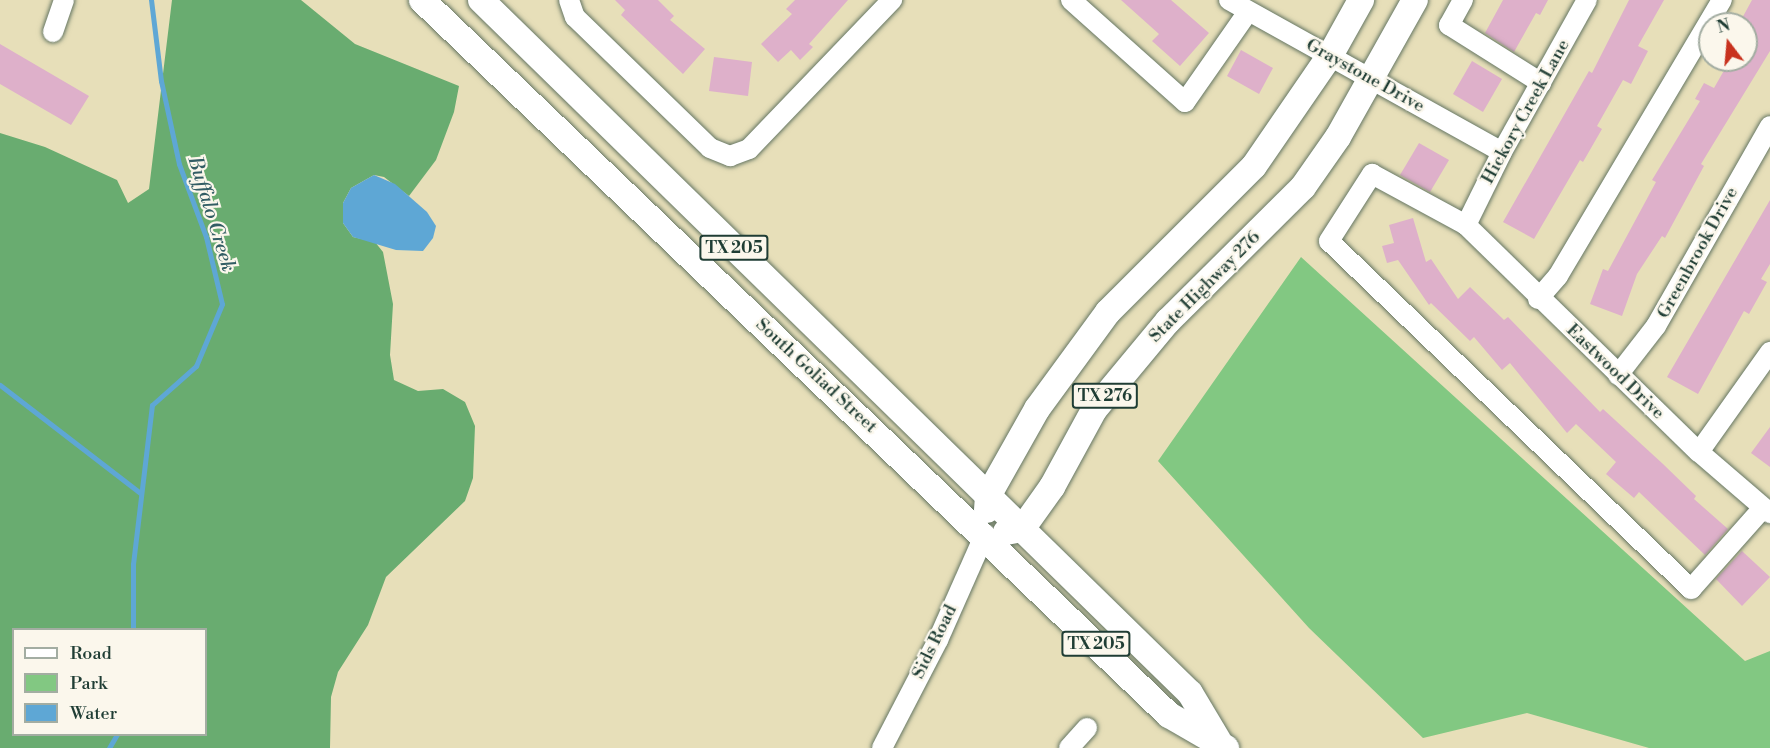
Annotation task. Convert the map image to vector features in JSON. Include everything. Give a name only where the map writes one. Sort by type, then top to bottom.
[{"type":"main road","name":"South Goliad Street","points":[[422,0],[984,534],[1169,715],[1218,746]]},
{"type":"main road","name":"South Goliad Street","points":[[481,0],[1190,693],[1218,746]]},
{"type":"main road","name":"TX 276","points":[[984,534],[988,496],[1037,409],[1108,312],[1254,166],[1330,54],[1361,0]]},
{"type":"main road","name":"State Highway 276","points":[[1022,529],[1052,487],[1094,410],[1168,321],[1303,187],[1338,137],[1415,0]]},
{"type":"main road","points":[[984,534],[1022,529]]},
{"type":"street","points":[[53,32],[64,0]]},
{"type":"street","points":[[569,0],[575,17],[583,25],[710,148],[730,156],[749,149],[892,0]]},
{"type":"street","points":[[1071,0],[1185,102],[1247,13]]},
{"type":"street","name":"Graystone Drive","points":[[1229,0],[1247,13],[1330,54],[1370,80],[1502,152]]},
{"type":"street","points":[[1463,0],[1449,25],[1541,83]]},
{"type":"street","name":"Hickory Creek Lane","points":[[1466,225],[1502,152],[1587,0]]},
{"type":"street","points":[[1538,299],[1558,276],[1722,0]]},
{"type":"street","name":"Greenbrook Drive","points":[[1618,375],[1656,326],[1770,126]]},
{"type":"street","name":"Eastwood Drive","points":[[1372,174],[1466,225],[1538,299],[1699,452],[1767,510],[1691,589],[1329,241],[1372,174]]},
{"type":"street","points":[[1699,452],[1770,352]]},
{"type":"street","name":"Sids Road","points":[[882,748],[938,640],[984,534]]},
{"type":"street","points":[[1069,748],[1088,728]]},
{"type":"green space","points":[[172,0],[301,0],[355,44],[459,86],[454,112],[436,160],[409,196],[384,177],[374,175],[351,188],[343,203],[343,223],[353,237],[375,242],[383,252],[393,304],[390,355],[394,380],[418,391],[443,389],[465,402],[475,426],[473,478],[465,501],[386,577],[368,625],[338,672],[331,697],[330,748],[0,748],[0,133],[45,147],[117,180],[128,203],[149,189]]},
{"type":"green space","points":[[1301,257],[1745,661],[1770,651],[1770,748],[1649,748],[1527,713],[1423,738],[1309,628],[1158,461]]},
{"type":"water","points":[[374,175],[395,184],[427,212],[436,226],[433,238],[423,251],[396,250],[353,237],[343,223],[343,203],[351,188]]},
{"type":"building","points":[[615,0],[658,0],[674,16],[670,20],[705,49],[683,74],[621,15],[625,10]]},
{"type":"building","points":[[795,0],[848,0],[809,44],[813,47],[800,60],[791,50],[778,62],[761,44],[792,14],[786,9]]},
{"type":"building","points":[[1121,0],[1171,0],[1209,33],[1180,66],[1152,41],[1159,34]]},
{"type":"building","points":[[1503,0],[1548,0],[1540,15],[1536,13],[1514,52],[1485,33]]},
{"type":"building","points":[[1629,0],[1664,0],[1638,46],[1648,51],[1631,84],[1623,80],[1597,126],[1602,129],[1583,162],[1580,160],[1534,239],[1503,222],[1589,71],[1592,73]]},
{"type":"building","points":[[1752,0],[1770,0],[1770,51],[1758,71],[1758,12],[1745,12]]},
{"type":"building","points":[[0,44],[89,96],[71,125],[0,84]]},
{"type":"building","points":[[1241,50],[1273,68],[1259,94],[1227,76]]},
{"type":"building","points":[[714,57],[752,62],[748,96],[709,91]]},
{"type":"building","points":[[1472,61],[1502,79],[1483,112],[1453,94]]},
{"type":"building","points":[[1723,72],[1757,72],[1701,164],[1704,166],[1665,238],[1662,236],[1637,274],[1622,316],[1590,304],[1603,269],[1608,271],[1656,182],[1652,180],[1700,101],[1695,99],[1704,83],[1714,88]]},
{"type":"building","points":[[1419,143],[1449,160],[1430,192],[1400,175]]},
{"type":"building","points":[[1770,200],[1770,264],[1761,279],[1767,282],[1749,314],[1744,311],[1698,394],[1667,377]]},
{"type":"building","points":[[1413,218],[1426,262],[1431,259],[1458,299],[1470,287],[1504,320],[1508,317],[1600,412],[1603,409],[1696,496],[1694,499],[1728,529],[1705,555],[1639,492],[1634,498],[1606,474],[1616,462],[1576,424],[1567,433],[1510,363],[1502,370],[1474,337],[1470,341],[1431,303],[1429,305],[1398,260],[1387,263],[1382,246],[1394,243],[1389,225]]},
{"type":"building","points":[[1770,427],[1770,467],[1751,453]]},
{"type":"building","points":[[1742,551],[1770,577],[1742,606],[1716,579]]},
{"type":"waterway","name":"Buffalo Creek","points":[[133,628],[133,564],[152,405],[196,366],[222,304],[206,237],[179,164],[161,81],[151,0]]},
{"type":"waterway","points":[[0,385],[140,493]]},
{"type":"waterway","name":"Buffalo Creek","points":[[109,748],[116,736]]}]
